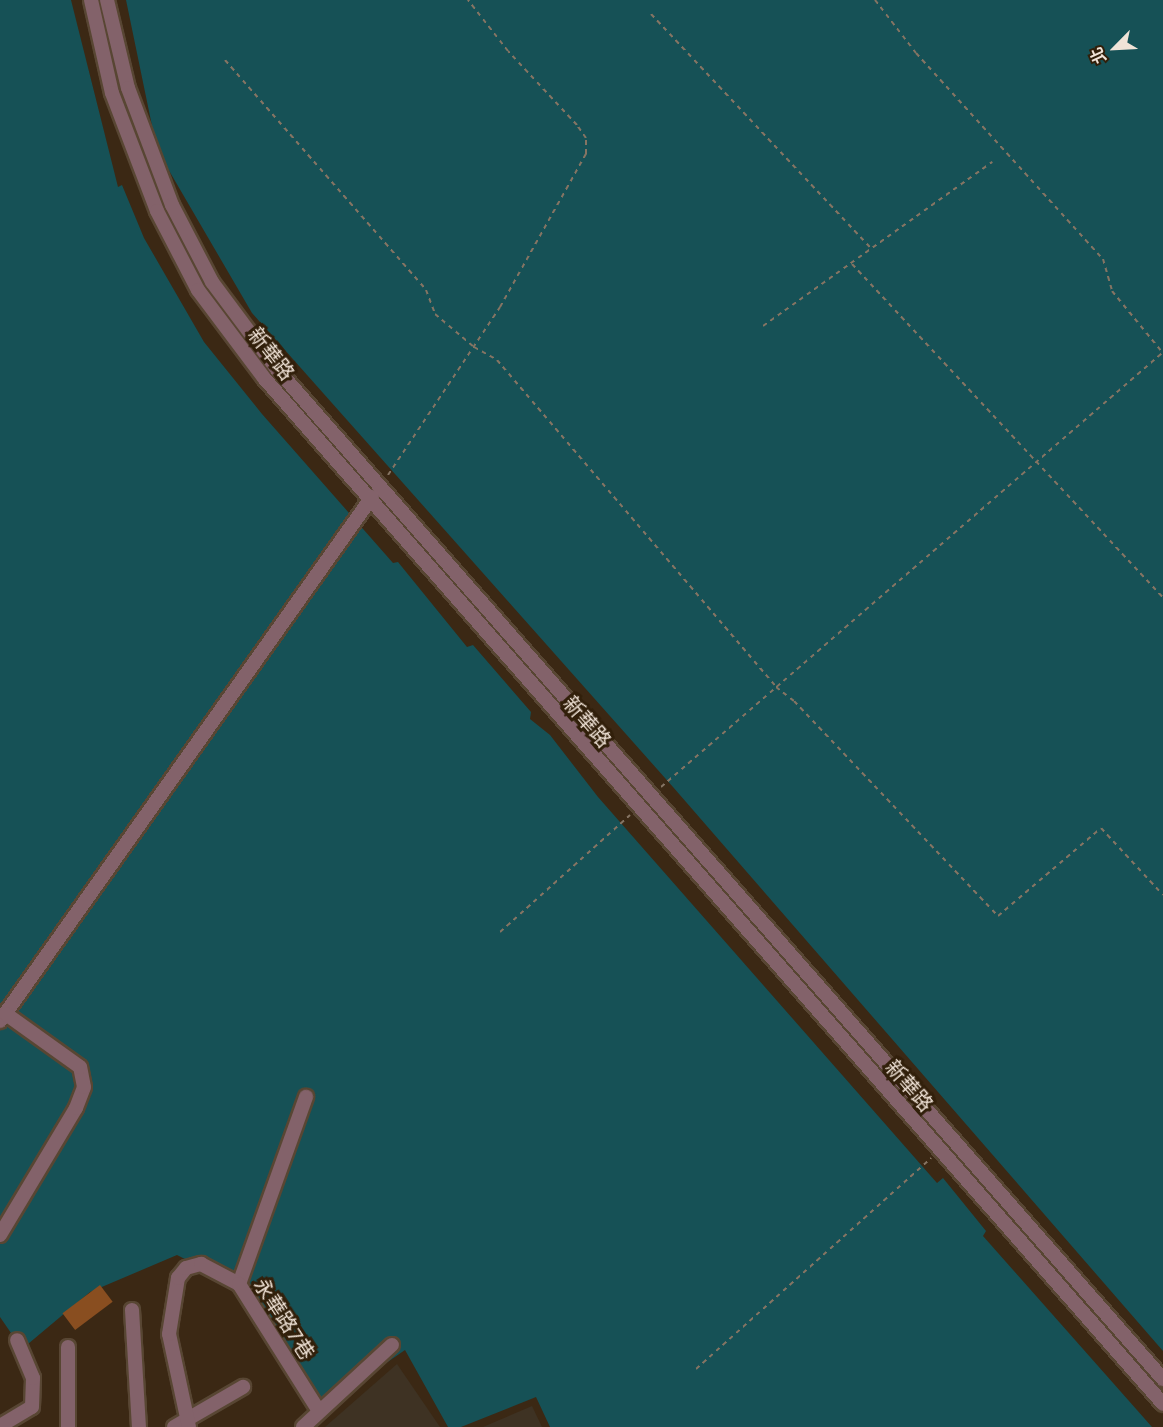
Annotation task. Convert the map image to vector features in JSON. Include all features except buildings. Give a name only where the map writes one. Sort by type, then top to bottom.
[{"type":"street","name":"新華路","points":[[91,0],[112,93],[158,211],[198,290],[368,502],[1163,1404]]},
{"type":"street","name":"新華路","points":[[107,0],[128,88],[172,205],[212,282],[276,368],[1163,1379]]},
{"type":"street","points":[[0,1235],[84,1087],[80,1067],[3,1018],[379,488]]},
{"type":"street","points":[[239,1284],[306,1097]]},
{"type":"street","name":"永華路7巷","points":[[189,1424],[169,1334],[178,1278],[186,1268],[201,1264],[239,1284],[319,1411]]},
{"type":"street","points":[[132,1310],[139,1427]]},
{"type":"street","points":[[0,1426],[32,1407],[33,1378],[17,1340]]},
{"type":"street","points":[[303,1427],[392,1345]]},
{"type":"street","points":[[68,1347],[68,1427]]},
{"type":"street","points":[[174,1427],[189,1424],[243,1387]]},
{"type":"path","points":[[379,488],[474,347],[586,154],[586,138],[468,0]]},
{"type":"path","points":[[650,796],[1036,458],[1163,353],[1112,291],[1103,260],[916,53],[875,0]]},
{"type":"path","points":[[651,14],[870,247]]},
{"type":"path","points":[[225,60],[426,290],[435,314],[474,347],[497,360],[776,687],[794,701],[998,916],[1101,828],[1163,895]]},
{"type":"path","points":[[763,326],[852,264],[870,247],[992,162]]},
{"type":"path","points":[[852,264],[1019,448],[1036,458],[1163,598]]},
{"type":"path","points":[[500,932],[638,808]]},
{"type":"path","points":[[696,1369],[940,1150]]},
{"type":"shaded area","points":[[397,1364],[440,1427],[325,1427]]},
{"type":"shaded area","points":[[532,1406],[542,1427],[483,1427]]},
{"type":"water","points":[[0,0],[71,0],[118,187],[122,185],[144,238],[204,342],[262,414],[393,563],[398,562],[467,647],[473,645],[531,712],[530,719],[550,735],[598,797],[937,1183],[943,1178],[986,1231],[983,1236],[1152,1427],[550,1427],[536,1397],[461,1427],[448,1427],[405,1350],[321,1408],[242,1288],[177,1255],[90,1292],[22,1349],[0,1317]]},
{"type":"water","points":[[126,0],[1163,0],[1163,1351],[673,787],[252,313],[157,150]]}]
